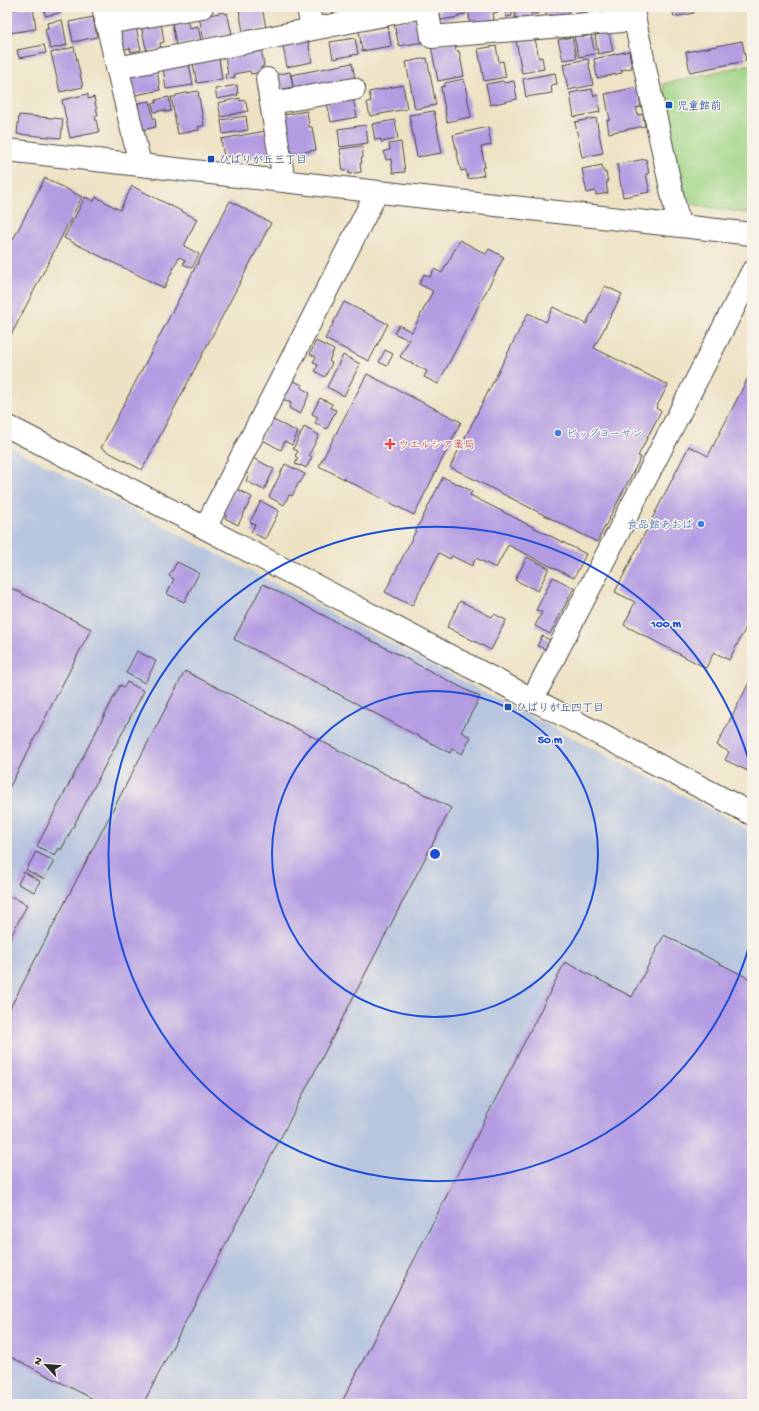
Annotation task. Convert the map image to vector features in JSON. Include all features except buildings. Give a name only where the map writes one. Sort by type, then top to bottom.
[{"type":"street","points":[[140,164],[105,15],[202,7]]},
{"type":"street","points":[[308,7],[312,29]]},
{"type":"street","points":[[117,68],[426,7],[432,37],[634,13],[679,226]]},
{"type":"street","points":[[267,79],[284,182]]},
{"type":"street","points":[[271,103],[354,89]]},
{"type":"street","points":[[7,150],[752,234]]},
{"type":"street","points":[[205,528],[377,192]]},
{"type":"street","points":[[532,700],[752,272]]},
{"type":"street","points":[[7,426],[752,814]]},
{"type":"shaded area","points":[[7,445],[752,831],[752,1404],[7,1404]]},
{"type":"green space","points":[[752,64],[752,214],[695,205],[688,198],[677,171],[663,84]]},
{"type":"place","name":"児童館前","points":[[669,105]]},
{"type":"place","name":"ひばりが丘三丁目","points":[[211,159]]},
{"type":"place","name":"ビッグヨーサン","points":[[558,433]]},
{"type":"place","name":"ウエルシア薬局","points":[[390,444]]},
{"type":"place","name":"食品館あおば","points":[[701,524]]},
{"type":"place","name":"ひばりが丘四丁目","points":[[508,707]]}]
